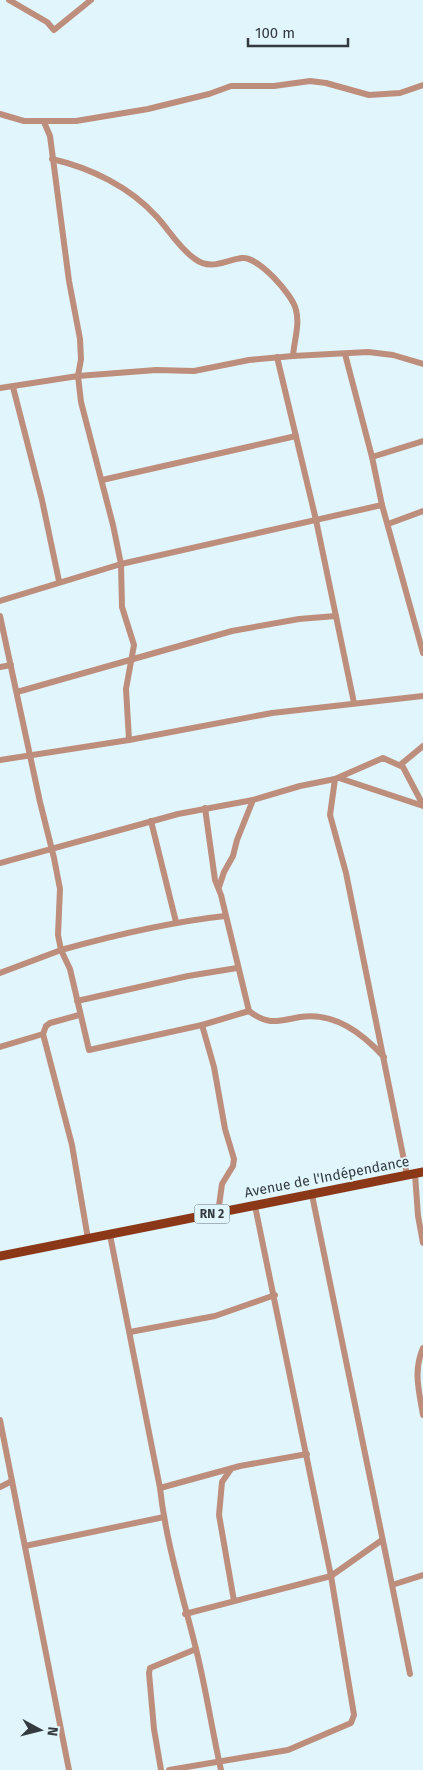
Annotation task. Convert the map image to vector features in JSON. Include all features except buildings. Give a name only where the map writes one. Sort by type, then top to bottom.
[{"type":"main road","name":"Avenue de l'Indépendance","points":[[0,1256],[415,1174]]},
{"type":"street","points":[[9,0],[47,22],[54,30],[90,0]]},
{"type":"street","points":[[0,114],[24,121],[76,121],[117,116],[209,94],[231,86],[274,86],[310,81],[326,83],[369,95],[400,93],[423,85]]},
{"type":"street","points":[[44,122],[50,136],[70,288],[80,339],[81,360],[78,376],[81,402],[102,480],[121,564],[122,607],[134,646],[126,689],[129,740]]},
{"type":"street","points":[[52,159],[93,171],[124,190],[157,217],[169,234],[200,262],[215,265],[240,258],[251,258],[260,265],[288,291],[296,310],[297,324],[294,356]]},
{"type":"street","points":[[0,388],[78,376],[156,370],[194,371],[277,357],[294,356],[368,352],[385,354],[423,364]]},
{"type":"street","points":[[344,354],[372,457],[382,505],[423,653]]},
{"type":"street","points":[[277,357],[316,520],[354,703]]},
{"type":"street","points":[[13,387],[42,500],[59,581]]},
{"type":"street","points":[[102,480],[296,436]]},
{"type":"street","points":[[372,457],[423,441]]},
{"type":"street","points":[[0,601],[59,581],[121,564],[382,505]]},
{"type":"street","points":[[388,524],[423,511]]},
{"type":"street","points":[[0,616],[60,889],[58,935],[61,950],[70,969],[79,1015],[89,1050],[202,1025],[249,1011]]},
{"type":"street","points":[[17,692],[232,631],[299,619],[336,616]]},
{"type":"street","points":[[0,666],[11,665]]},
{"type":"street","points":[[0,760],[129,740],[272,713],[423,696]]},
{"type":"street","points":[[400,765],[423,746]]},
{"type":"street","points":[[0,863],[151,821],[205,808],[253,800],[300,786],[337,778],[383,758],[400,765],[423,805]]},
{"type":"street","points":[[352,772],[356,784]]},
{"type":"street","points":[[337,778],[423,805]]},
{"type":"street","points":[[337,778],[330,815],[346,873],[384,1058],[415,1174],[418,1216],[423,1243]]},
{"type":"street","points":[[219,887],[224,872],[233,856],[237,840],[253,800]]},
{"type":"street","points":[[205,808],[215,880],[219,887],[237,968],[249,1011],[264,1021],[287,1021],[307,1017],[334,1021],[354,1029],[365,1037],[384,1058]]},
{"type":"street","points":[[151,821],[176,922]]},
{"type":"street","points":[[0,972],[61,950],[121,933],[176,922],[225,916]]},
{"type":"street","points":[[77,1001],[188,976],[237,968]]},
{"type":"street","points":[[79,1015],[50,1023],[46,1026],[43,1034],[72,1145],[88,1239]]},
{"type":"street","points":[[202,1025],[214,1067],[225,1128],[234,1159],[233,1166],[222,1184],[218,1213]]},
{"type":"street","points":[[0,1046],[43,1034]]},
{"type":"street","points":[[312,1194],[410,1674]]},
{"type":"street","points":[[169,1770],[288,1750],[352,1723],[354,1707],[331,1576],[256,1206]]},
{"type":"street","points":[[110,1235],[160,1488],[164,1517],[185,1614],[196,1649],[221,1770]]},
{"type":"street","points":[[130,1332],[215,1316],[275,1295]]},
{"type":"street","points":[[423,1348],[419,1357],[416,1376],[423,1415]]},
{"type":"street","points":[[0,1420],[69,1770]]},
{"type":"street","points":[[160,1488],[232,1469],[307,1454]]},
{"type":"street","points":[[232,1469],[222,1482],[219,1515],[234,1601]]},
{"type":"street","points":[[0,1487],[12,1481]]},
{"type":"street","points":[[25,1546],[164,1517]]},
{"type":"street","points":[[185,1614],[331,1576],[382,1540]]},
{"type":"street","points":[[392,1585],[423,1575]]},
{"type":"street","points":[[161,1770],[151,1710],[150,1668],[154,1664],[196,1649]]}]
